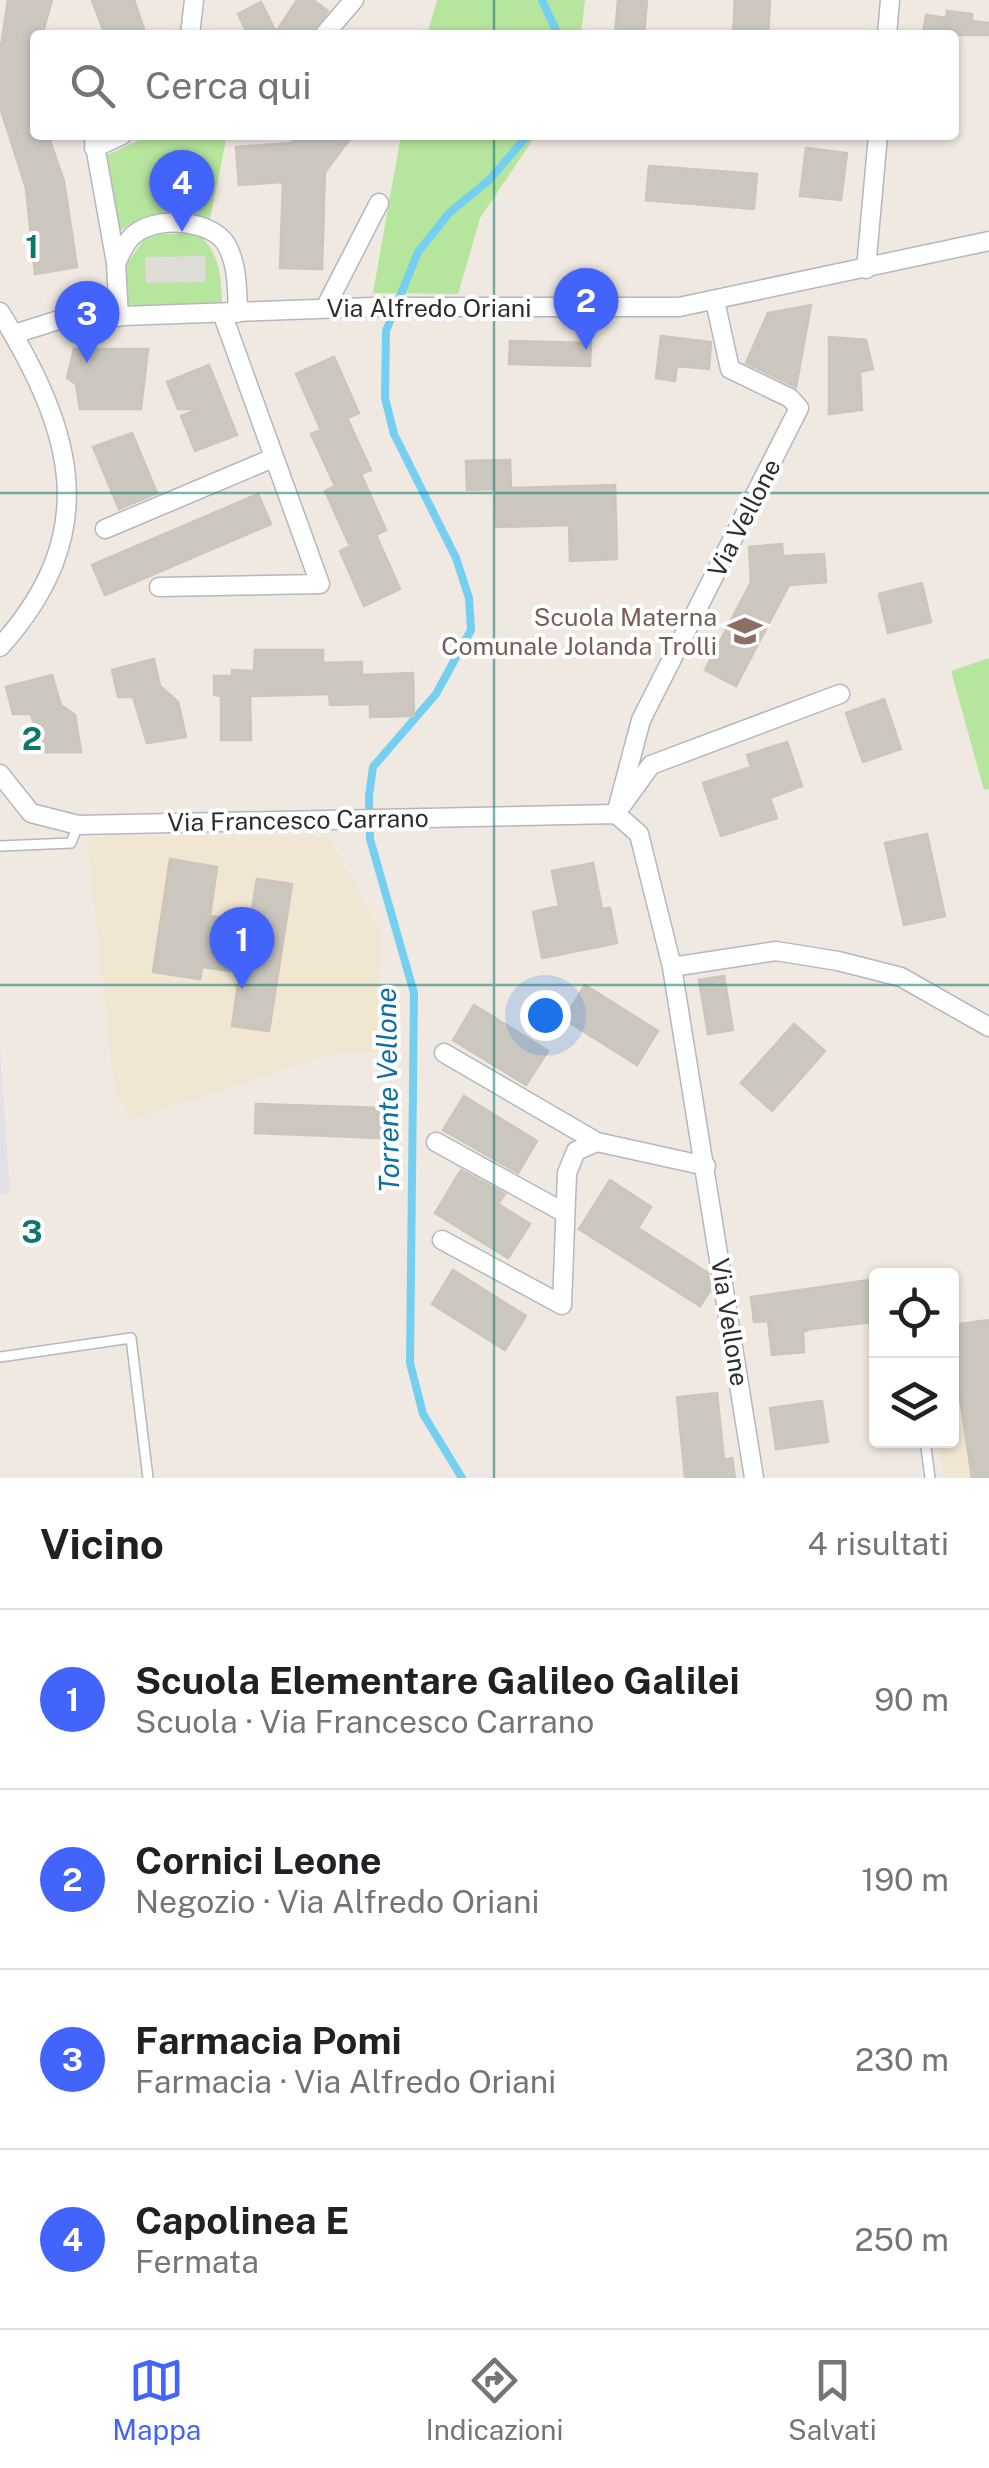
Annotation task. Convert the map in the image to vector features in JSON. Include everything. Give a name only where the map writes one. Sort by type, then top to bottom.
[{"type":"street","points":[[191,30],[194,0]]},
{"type":"street","points":[[328,30],[354,0]]},
{"type":"street","points":[[887,30],[890,0]]},
{"type":"street","points":[[866,268],[878,140]]},
{"type":"street","points":[[94,141],[116,263],[119,316]]},
{"type":"street","points":[[326,308],[379,204]]},
{"type":"street","points":[[116,263],[137,232],[154,224],[210,229],[225,242],[235,270],[230,313],[272,458],[320,584],[159,587]]},
{"type":"street","name":"Via Alfredo Oriani","points":[[14,334],[65,318],[373,307],[678,306],[989,241]]},
{"type":"street","name":"Via Vellone","points":[[715,301],[730,370],[790,398],[800,408],[640,720],[616,814],[639,834],[672,967],[754,1478]]},
{"type":"street","points":[[0,312],[61,437],[68,505],[44,590],[0,646]]},
{"type":"street","points":[[105,528],[272,458]]},
{"type":"street","points":[[616,814],[651,765],[840,694]]},
{"type":"street","name":"Via Francesco Carrano","points":[[0,774],[32,812],[78,825],[616,814]]},
{"type":"street","points":[[672,967],[776,951],[838,961],[901,977],[989,1027]]},
{"type":"street","points":[[444,1053],[597,1142],[706,1166]]},
{"type":"street","points":[[436,1142],[565,1213]]},
{"type":"street","points":[[442,1240],[562,1305],[567,1172],[576,1152],[597,1142]]},
{"type":"lane","points":[[0,846],[71,843],[78,825]]},
{"type":"lane","points":[[0,1357],[130,1338],[148,1478]]},
{"type":"lane","points":[[926,1448],[930,1478]]},
{"type":"shaded area","points":[[205,256],[205,282],[146,283],[145,257]]},
{"type":"shaded area","points":[[329,836],[378,928],[382,1051],[333,1054],[131,1119],[115,1092],[87,837]]},
{"type":"shaded area","points":[[0,1049],[10,1194],[0,1195]]},
{"type":"shaded area","points":[[989,1376],[989,1478],[944,1478],[940,1448],[959,1448],[959,1381]]},
{"type":"green space","points":[[437,0],[585,0],[582,30],[428,30]]},
{"type":"green space","points":[[139,140],[226,140],[210,218],[163,213],[141,219],[119,232],[105,156]]},
{"type":"green space","points":[[400,140],[533,140],[480,218],[458,294],[373,293]]},
{"type":"green space","points":[[148,234],[199,234],[216,259],[222,306],[124,309],[123,269]]},
{"type":"green space","points":[[989,658],[989,789],[984,790],[951,671]]},
{"type":"building","points":[[8,0],[52,0],[43,30],[30,30],[30,140],[50,140],[64,181],[77,267],[35,274],[26,188],[0,107],[0,53]]},
{"type":"building","points":[[92,0],[134,0],[144,30],[103,30]]},
{"type":"building","points":[[297,0],[313,0],[328,11],[315,30],[277,30]]},
{"type":"building","points":[[618,0],[647,0],[644,30],[615,30]]},
{"type":"building","points":[[735,0],[770,0],[768,30],[733,30]]},
{"type":"building","points":[[261,2],[275,30],[246,30],[238,14]]},
{"type":"building","points":[[947,11],[972,14],[972,21],[989,23],[989,35],[924,30],[926,15],[946,18]]},
{"type":"building","points":[[349,140],[325,172],[322,269],[280,268],[283,182],[239,185],[236,147]]},
{"type":"building","points":[[806,148],[847,153],[841,200],[800,196]]},
{"type":"building","points":[[649,166],[757,174],[754,209],[646,200]]},
{"type":"building","points":[[811,305],[796,387],[746,363],[768,313]]},
{"type":"building","points":[[661,336],[711,342],[709,369],[677,366],[675,381],[656,378]]},
{"type":"building","points":[[829,337],[866,340],[873,369],[860,372],[862,410],[829,414]]},
{"type":"building","points":[[510,341],[591,343],[590,366],[509,364]]},
{"type":"building","points":[[74,349],[148,349],[141,409],[80,409],[76,384],[67,378]]},
{"type":"building","points":[[334,357],[359,413],[347,418],[371,470],[361,474],[386,530],[376,535],[400,589],[364,606],[340,551],[350,546],[325,491],[335,486],[311,434],[321,430],[296,374]]},
{"type":"building","points":[[209,365],[237,435],[195,451],[181,416],[199,409],[178,409],[167,382]]},
{"type":"building","points":[[132,433],[157,493],[119,509],[93,447]]},
{"type":"building","points":[[510,460],[511,488],[615,485],[617,559],[570,561],[569,525],[496,527],[495,489],[467,490],[466,461]]},
{"type":"building","points":[[258,494],[271,524],[105,595],[92,565]]},
{"type":"building","name":"Scuola Materna Comunale Jolanda Trolli","points":[[782,544],[783,556],[824,554],[826,582],[789,585],[736,686],[705,670],[751,582],[749,547]]},
{"type":"building","points":[[922,583],[931,622],[888,633],[879,594]]},
{"type":"building","points":[[255,650],[323,650],[323,663],[362,662],[362,675],[413,673],[414,716],[370,717],[370,704],[330,705],[329,694],[250,696],[251,740],[221,740],[221,696],[214,695],[214,676],[232,676],[232,670],[254,671]]},
{"type":"building","points":[[154,659],[160,686],[178,702],[186,737],[147,743],[133,697],[118,697],[112,670]]},
{"type":"building","points":[[52,675],[61,705],[75,715],[81,752],[42,752],[31,714],[13,714],[6,687]]},
{"type":"building","points":[[884,699],[901,749],[863,762],[846,713]]},
{"type":"building","points":[[787,742],[802,786],[770,798],[777,818],[721,836],[703,783],[751,767],[747,755]]},
{"type":"building","points":[[927,834],[945,916],[904,925],[885,843]]},
{"type":"building","points":[[170,859],[217,867],[210,916],[250,922],[257,879],[292,884],[269,1031],[232,1026],[240,972],[202,967],[200,979],[153,972]]},
{"type":"building","points":[[593,863],[602,909],[610,908],[617,943],[542,958],[533,912],[559,906],[552,871]]},
{"type":"building","points":[[724,976],[733,1030],[708,1034],[699,980]]},
{"type":"building","points":[[585,985],[658,1031],[637,1065],[564,1019]]},
{"type":"building","points":[[474,1005],[548,1051],[526,1085],[453,1040]]},
{"type":"building","points":[[794,1024],[825,1051],[772,1111],[741,1083]]},
{"type":"building","points":[[464,1096],[537,1141],[518,1173],[443,1130]]},
{"type":"building","points":[[256,1104],[382,1108],[381,1138],[255,1133]]},
{"type":"building","points":[[461,1170],[505,1194],[498,1204],[530,1224],[508,1258],[435,1213]]},
{"type":"building","points":[[610,1180],[651,1207],[638,1228],[708,1273],[711,1289],[700,1306],[579,1229]]},
{"type":"building","points":[[453,1270],[526,1316],[505,1350],[432,1304]]},
{"type":"building","points":[[869,1280],[869,1323],[810,1329],[803,1332],[804,1352],[772,1355],[768,1321],[754,1322],[751,1297]]},
{"type":"building","points":[[989,1320],[989,1478],[972,1478],[959,1390],[959,1324]]},
{"type":"building","points":[[717,1393],[724,1460],[732,1458],[735,1478],[685,1478],[677,1397]]},
{"type":"building","points":[[822,1401],[828,1442],[776,1449],[770,1408]]},
{"type":"waterway","name":"Torrente Vellone","points":[[542,0],[556,30]]},
{"type":"waterway","name":"Torrente Vellone","points":[[462,1478],[423,1414],[410,1363],[414,993],[370,839],[369,796],[373,767],[436,694],[471,630],[469,598],[456,558],[394,434],[385,398],[386,331],[418,252],[449,213],[489,180],[524,140]]},
{"type":"place","name":"Capolinea E","points":[[182,232]]},
{"type":"place","name":"Cornici Leone","points":[[586,350]]},
{"type":"place","name":"Farmacia Pomi","points":[[87,363]]},
{"type":"place","name":"Scuola Materna Comunale Jolanda Trolli","points":[[745,631]]},
{"type":"place","name":"Scuola Elementare Galileo Galilei","points":[[242,989]]}]
